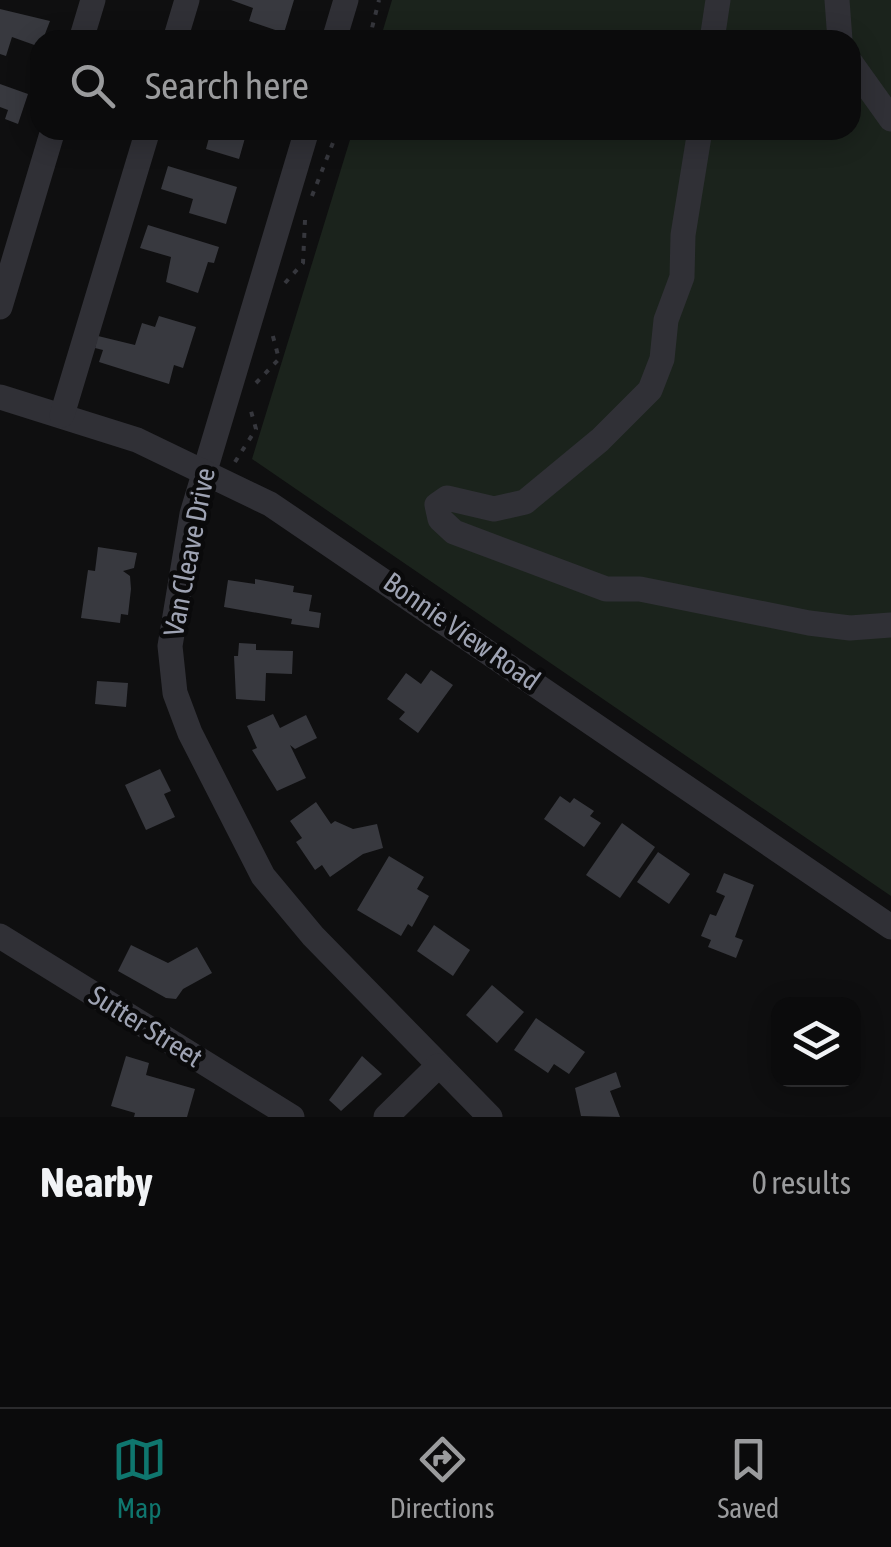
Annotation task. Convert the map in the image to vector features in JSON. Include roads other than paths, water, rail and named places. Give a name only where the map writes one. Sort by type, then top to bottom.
[{"type":"street","points":[[83,30],[93,0]]},
{"type":"street","points":[[177,30],[186,0]]},
{"type":"street","points":[[337,30],[346,0]]},
{"type":"street","points":[[714,30],[718,0]]},
{"type":"street","points":[[837,0],[839,30]]},
{"type":"street","points":[[861,78],[891,119]]},
{"type":"street","points":[[0,307],[51,140]]},
{"type":"street","points":[[62,415],[145,140]]},
{"type":"street","name":"Van Cleave Drive","points":[[304,140],[188,532],[170,646],[175,693],[263,876],[313,936],[490,1117]]},
{"type":"street","points":[[698,140],[683,236],[682,277],[666,320],[662,359],[650,390],[600,440],[525,502],[494,509],[448,498],[437,505],[440,519],[454,532],[606,589],[640,589],[850,628],[891,624]]},
{"type":"street","name":"Bonnie View Road","points":[[0,397],[137,440],[270,504],[349,553],[891,927]]},
{"type":"street","name":"Sutter Street","points":[[0,936],[292,1117]]},
{"type":"street","points":[[386,1117],[438,1066]]}]
